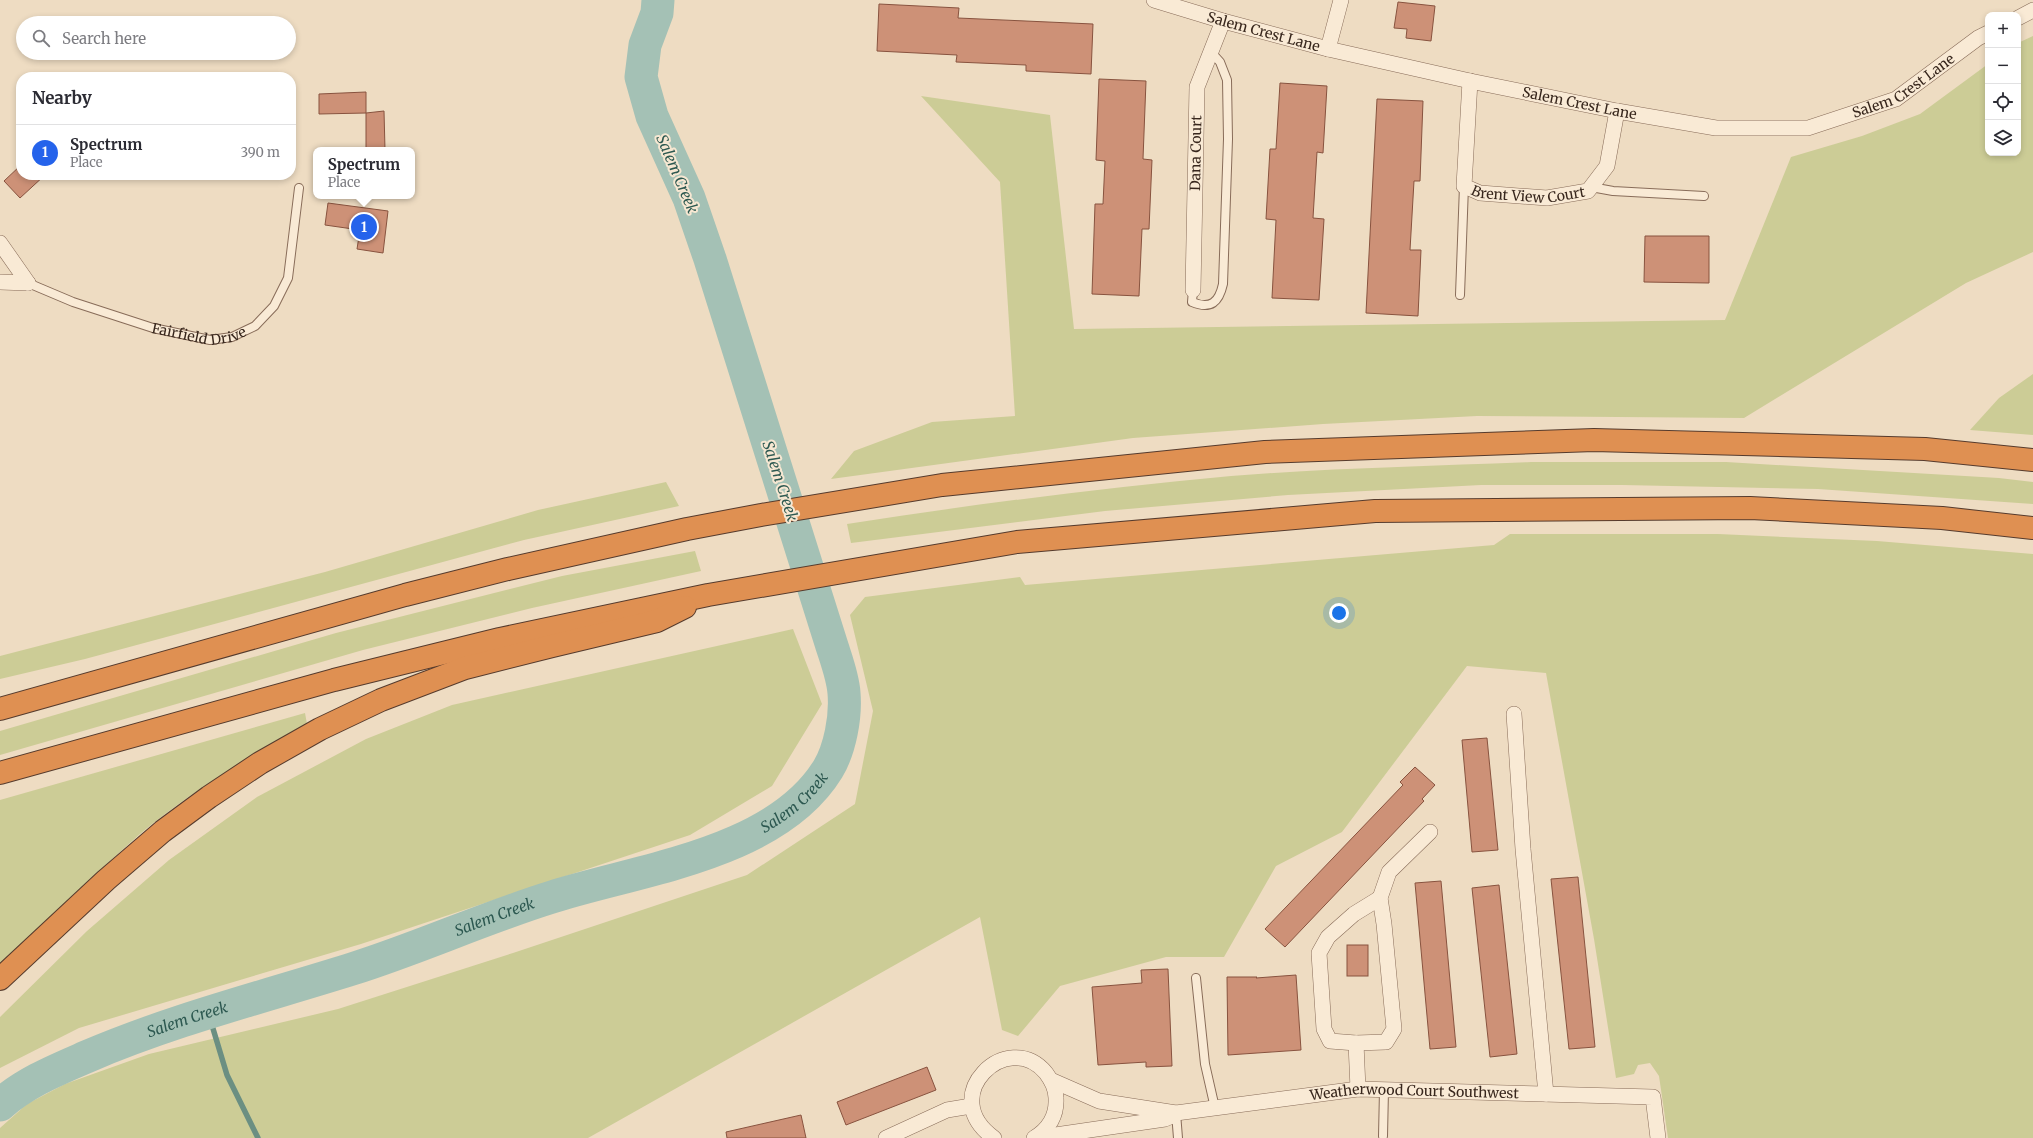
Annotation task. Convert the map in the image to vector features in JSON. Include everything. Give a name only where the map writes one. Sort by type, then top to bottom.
[{"type":"highway","points":[[0,709],[405,595],[508,569],[687,529],[942,485],[1265,452],[1594,440],[1926,449],[2033,460]]},
{"type":"highway","points":[[0,773],[356,674],[500,639],[708,594],[1017,542],[1375,511],[1750,508],[1942,518],[2033,528]]},
{"type":"highway","points":[[0,979],[106,880],[163,831],[209,797],[260,763],[320,729],[381,700],[427,682],[504,657],[658,621],[708,594]]},
{"type":"street","name":"Salem Crest Lane","points":[[1154,0],[1223,21],[1328,49],[1470,81],[1716,128],[1808,128],[1896,99],[1978,38],[1985,34]]},
{"type":"street","points":[[1328,49],[1341,0]]},
{"type":"street","points":[[2021,16],[2033,10]]},
{"type":"street","name":"Dana Court","points":[[1193,290],[1197,87],[1223,21]]},
{"type":"street","name":"Brent View Court","points":[[1470,81],[1464,186],[1480,193],[1547,198],[1588,191],[1607,166],[1617,110]]},
{"type":"street","points":[[0,243],[28,283]]},
{"type":"street","name":"Fairfield Drive","points":[[0,282],[28,283]]},
{"type":"street","points":[[1514,714],[1523,849],[1546,1094]]},
{"type":"street","points":[[1380,898],[1354,914],[1328,937],[1319,953],[1324,1030],[1330,1041],[1356,1043],[1386,1042],[1394,1029],[1384,924],[1380,898],[1389,872],[1430,832]]},
{"type":"street","points":[[1356,1043],[1358,1089]]},
{"type":"street","name":"Weatherwood Court Southwest","points":[[994,1138],[984,1131],[976,1119],[972,1106],[972,1091],[978,1078],[988,1067],[1000,1060],[1015,1058],[1029,1061],[1042,1068],[1051,1080],[1056,1092],[1056,1105],[1053,1118],[1046,1129],[1035,1138]]},
{"type":"street","name":"Weatherwood Court Southwest","points":[[1051,1080],[1099,1101],[1176,1113],[1358,1089],[1653,1097],[1658,1138]]},
{"type":"street","points":[[886,1138],[947,1110],[972,1106]]},
{"type":"street","name":"Weatherwood Court Southwest","points":[[1035,1138],[1165,1119],[1176,1113]]},
{"type":"lane","points":[[1193,290],[1192,302],[1201,306],[1213,304],[1220,297],[1223,284],[1228,139],[1227,80],[1220,62],[1211,52]]},
{"type":"lane","points":[[1460,295],[1464,186]]},
{"type":"lane","points":[[1591,187],[1613,191],[1704,196]]},
{"type":"lane","name":"Fairfield Drive","points":[[28,283],[73,302],[152,328],[210,340],[232,337],[255,326],[274,306],[288,278],[299,188]]},
{"type":"lane","points":[[1196,978],[1205,1064],[1215,1108]]},
{"type":"lane","points":[[1383,1137],[1384,1090]]},
{"type":"lane","points":[[1176,1113],[1178,1138]]},
{"type":"green space","points":[[2033,36],[2033,252],[1966,283],[1744,418],[1477,416],[1323,424],[1133,438],[831,479],[854,451],[932,422],[1015,416],[1000,182],[921,96],[1050,115],[1074,329],[1725,320],[1791,157],[1862,136],[1920,114],[1985,66],[1985,156],[2021,156],[2021,42]]},
{"type":"green space","points":[[2033,374],[2033,435],[1970,430],[1999,398]]},
{"type":"green space","points":[[1531,462],[1726,462],[1999,478],[2033,482],[2033,504],[1818,489],[1622,485],[1481,485],[1288,495],[1105,511],[851,543],[847,524],[1039,497],[1231,476],[1344,469]]},
{"type":"green space","points":[[666,482],[679,506],[524,540],[85,659],[0,679],[0,656],[325,572],[538,510]]},
{"type":"green space","points":[[1510,534],[1718,534],[1877,541],[2033,554],[2033,1138],[1668,1138],[1659,1076],[1650,1063],[1638,1065],[1634,1074],[1616,1078],[1594,939],[1546,673],[1467,666],[1342,832],[1276,866],[1224,957],[1166,957],[1060,986],[1018,1036],[1002,1030],[980,917],[588,1138],[0,1138],[0,1128],[27,1104],[65,1084],[149,1054],[338,1009],[513,953],[747,875],[855,804],[873,711],[850,615],[865,597],[1020,577],[1025,585],[1494,545]]},
{"type":"green space","points":[[695,551],[701,571],[532,608],[363,650],[0,755],[0,731],[336,633],[562,576]]},
{"type":"green space","points":[[793,629],[822,704],[772,786],[690,835],[361,944],[79,1028],[0,1068],[0,1017],[87,931],[169,860],[257,797],[366,739],[452,705]]},
{"type":"green space","points":[[305,713],[307,724],[200,789],[159,818],[87,882],[0,965],[0,800]]},
{"type":"building","points":[[1398,2],[1435,6],[1431,41],[1406,38],[1407,29],[1394,28]]},
{"type":"building","points":[[879,4],[959,8],[958,18],[1093,24],[1091,74],[1026,71],[1026,65],[956,62],[957,55],[877,51]]},
{"type":"building","points":[[1099,79],[1146,81],[1143,159],[1152,160],[1149,229],[1142,229],[1139,296],[1092,294],[1095,204],[1103,204],[1105,161],[1096,160]]},
{"type":"building","points":[[1280,83],[1327,86],[1323,153],[1317,152],[1313,218],[1324,219],[1319,300],[1272,298],[1276,220],[1266,219],[1270,149],[1276,149]]},
{"type":"building","points":[[366,92],[366,113],[319,114],[319,94]]},
{"type":"building","points":[[1377,99],[1423,101],[1420,181],[1414,181],[1410,250],[1421,250],[1418,316],[1366,313]]},
{"type":"building","points":[[384,111],[385,147],[366,147],[366,113]]},
{"type":"building","points":[[16,170],[16,180],[40,180],[20,198],[4,181]]},
{"type":"building","points":[[328,203],[388,211],[383,253],[357,249],[360,230],[325,225]]},
{"type":"building","points":[[1645,236],[1709,236],[1709,283],[1644,282]]},
{"type":"building","points":[[1487,738],[1498,850],[1472,852],[1462,740]]},
{"type":"building","points":[[1415,767],[1435,785],[1422,799],[1424,801],[1285,947],[1265,929],[1403,785],[1400,782]]},
{"type":"building","points":[[1578,877],[1595,1047],[1569,1049],[1551,879]]},
{"type":"building","points":[[1441,881],[1456,1047],[1430,1049],[1415,883]]},
{"type":"building","points":[[1499,885],[1517,1054],[1490,1057],[1472,888]]},
{"type":"building","points":[[1347,945],[1368,945],[1368,976],[1347,976]]},
{"type":"building","points":[[1168,969],[1172,1066],[1146,1067],[1146,1062],[1098,1065],[1092,987],[1142,983],[1141,970]]},
{"type":"building","points":[[1296,975],[1301,1050],[1228,1055],[1227,977],[1257,977],[1256,978]]},
{"type":"building","points":[[927,1067],[936,1090],[846,1125],[837,1102]]},
{"type":"building","points":[[801,1115],[806,1138],[727,1138],[726,1132]]},
{"type":"waterway","name":"Salem Creek","points":[[0,1105],[19,1090],[52,1072],[118,1044],[184,1020],[377,961],[527,905],[587,887],[664,867],[704,854],[741,839],[775,821],[805,798],[828,769],[836,752],[843,722],[844,693],[841,674],[710,259],[689,198],[652,116],[641,77],[645,45],[657,13],[658,0]]},
{"type":"waterway","points":[[208,1012],[227,1075],[258,1138]]},
{"type":"place","name":"Spectrum","points":[[364,227]]}]
